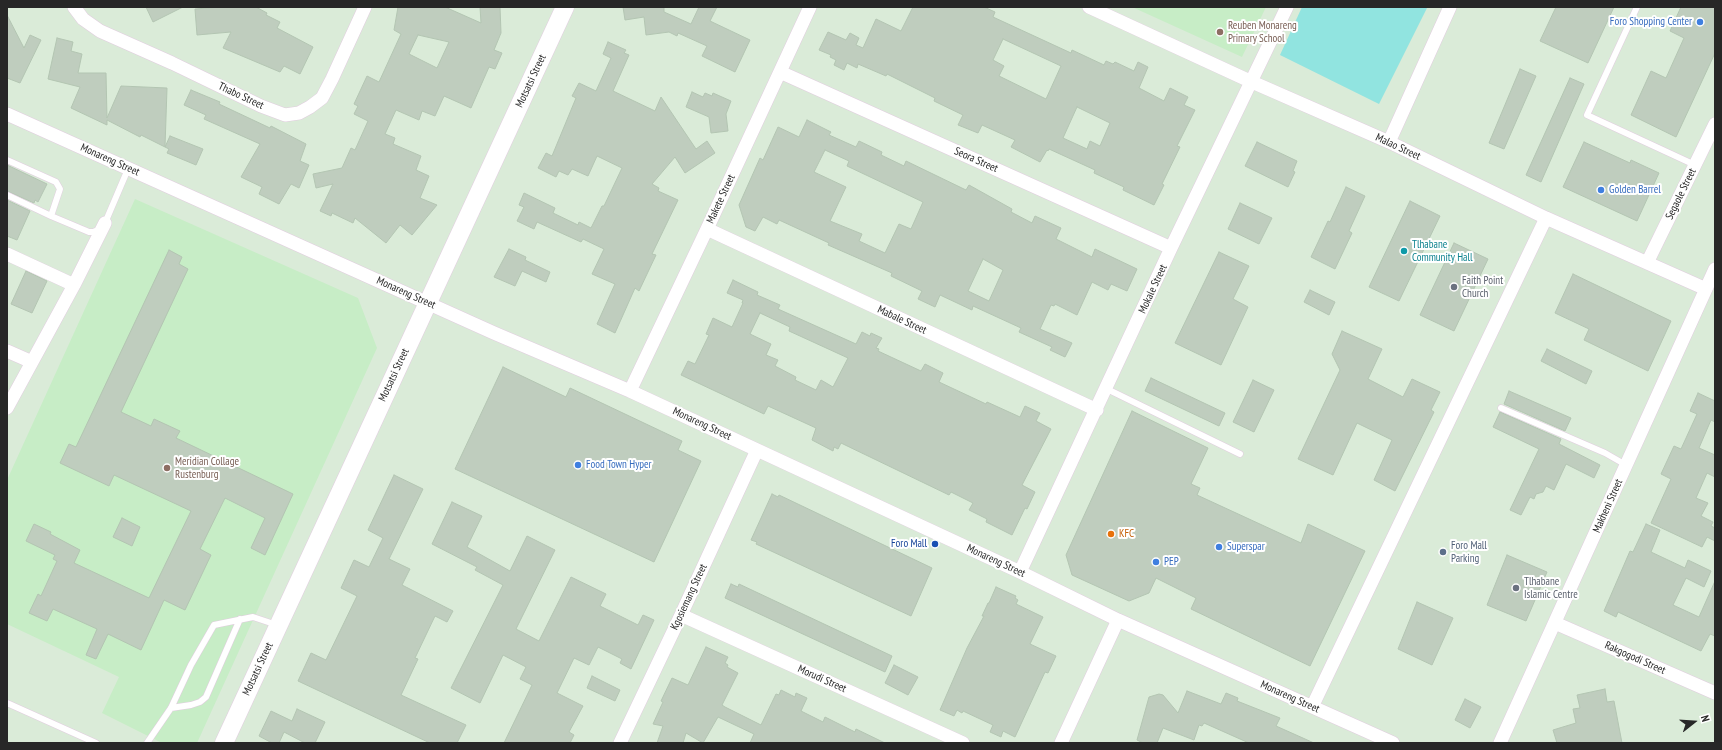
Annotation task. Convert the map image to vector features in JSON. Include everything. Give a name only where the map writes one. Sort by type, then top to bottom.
[{"type":"street","name":"Thabo Street","points":[[74,7],[83,18],[100,31],[172,63],[261,106],[285,115],[299,113],[310,108],[322,98],[365,7]]},
{"type":"street","name":"Motsatsi Street","points":[[224,743],[565,7]]},
{"type":"street","name":"Makete Street","points":[[630,391],[810,7]]},
{"type":"street","name":"Malao Street","points":[[1090,7],[1252,82],[1389,142],[1546,218],[1706,289]]},
{"type":"street","name":"Mokale Street","points":[[1020,572],[1287,7]]},
{"type":"street","points":[[1389,142],[1450,7]]},
{"type":"street","name":"Seora Street","points":[[780,72],[1172,248]]},
{"type":"street","name":"Monareng Street","points":[[7,114],[427,303],[630,391],[1020,572],[1118,620],[1393,743]]},
{"type":"street","name":"Segaole Street","points":[[1647,263],[1715,124]]},
{"type":"street","points":[[1312,707],[1546,218]]},
{"type":"street","points":[[7,408],[74,285],[105,223]]},
{"type":"street","name":"Mabale Street","points":[[707,229],[1097,410]]},
{"type":"street","points":[[7,254],[74,285]]},
{"type":"street","name":"Makheni Street","points":[[1500,743],[1715,269]]},
{"type":"street","points":[[7,351],[32,362]]},
{"type":"street","name":"Kgosiemang Street","points":[[620,743],[757,450]]},
{"type":"street","name":"Morudi Street","points":[[681,615],[963,743]]},
{"type":"street","points":[[1061,743],[1118,620]]},
{"type":"street","name":"Rakgogodi Street","points":[[1555,623],[1715,693]]},
{"type":"lane","points":[[1637,7],[1587,115],[1695,165]]},
{"type":"lane","points":[[7,160],[56,182],[60,190],[51,216]]},
{"type":"lane","points":[[7,195],[89,232],[98,230],[105,223],[128,169]]},
{"type":"lane","points":[[1107,389],[1240,454]]},
{"type":"lane","points":[[1500,408],[1605,453],[1626,465]]},
{"type":"lane","points":[[147,743],[171,708],[191,665],[214,625],[240,619],[253,618],[279,625]]},
{"type":"lane","points":[[171,708],[191,705],[200,702],[206,697],[240,619]]},
{"type":"lane","points":[[7,703],[96,743]]},
{"type":"shaded area","name":"Reuben Monareng Primary School","points":[[1132,7],[1266,7],[1242,57]]},
{"type":"shaded area","points":[[1302,7],[1427,8],[1379,104],[1280,55]]},
{"type":"shaded area","name":"Meridian Collage Rustenburg","points":[[135,199],[358,298],[377,348],[197,743],[162,743],[102,713],[119,677],[7,624],[7,480]]},
{"type":"building","points":[[146,7],[183,7],[153,22]]},
{"type":"building","points":[[256,7],[267,13],[266,15],[280,22],[277,28],[313,47],[300,74],[284,66],[280,72],[223,48],[231,32],[197,35],[195,9]]},
{"type":"building","points":[[398,7],[445,7],[481,23],[480,7],[500,7],[501,33],[494,50],[502,53],[495,69],[489,67],[471,108],[444,96],[435,116],[422,111],[419,120],[396,110],[385,134],[395,138],[393,144],[421,156],[416,170],[429,176],[420,198],[437,205],[412,235],[400,225],[386,243],[355,218],[353,223],[332,213],[331,216],[320,211],[333,184],[316,188],[313,174],[342,168],[351,148],[355,150],[368,121],[354,114],[358,106],[354,104],[367,76],[379,82],[401,34],[394,30]],"holes":[[[418,35],[449,42],[437,68],[409,54]]]},
{"type":"building","points":[[623,7],[664,7],[664,12],[691,24],[699,7],[717,7],[710,21],[750,40],[735,72],[702,56],[707,46],[678,33],[677,36],[669,32],[646,35],[644,17],[625,20]]},
{"type":"building","points":[[913,7],[984,7],[995,12],[993,17],[1071,53],[1072,50],[1104,65],[1106,61],[1113,64],[1115,62],[1134,71],[1138,62],[1148,67],[1139,88],[1164,101],[1170,88],[1188,97],[1184,105],[1195,110],[1177,146],[1180,147],[1162,184],[1164,185],[1154,205],[1123,190],[1124,187],[1094,173],[1095,170],[1049,149],[1040,162],[1011,147],[1015,140],[982,125],[978,133],[958,125],[963,115],[934,101],[935,98],[887,74],[886,76],[858,64],[857,68],[847,63],[844,70],[834,65],[836,60],[830,57],[831,55],[819,50],[828,32],[846,40],[850,33],[859,38],[856,45],[863,48],[876,19],[901,31]],"holes":[[[1003,39],[1061,66],[1046,99],[999,76],[1004,66],[993,60]],[[1077,107],[1110,123],[1100,146],[1090,141],[1087,149],[1063,138]]]},
{"type":"building","points":[[1556,7],[1614,7],[1588,63],[1540,41]]},
{"type":"building","points":[[1681,7],[1715,7],[1715,53],[1676,137],[1631,115],[1651,71],[1666,78],[1684,38],[1670,31]]},
{"type":"building","points":[[7,15],[24,48],[30,35],[41,40],[20,83],[7,78]]},
{"type":"building","points":[[57,38],[73,42],[71,51],[82,54],[78,73],[106,73],[107,118],[121,86],[167,88],[165,147],[141,135],[140,137],[107,120],[107,125],[71,108],[80,87],[48,79]]},
{"type":"building","points":[[608,42],[626,50],[624,53],[629,55],[613,91],[655,111],[661,97],[696,149],[707,141],[715,153],[685,173],[675,157],[652,184],[659,188],[658,191],[678,200],[652,254],[656,255],[639,291],[635,288],[615,333],[597,324],[615,284],[592,274],[604,249],[583,239],[581,242],[537,222],[534,229],[517,221],[524,207],[519,205],[524,193],[555,208],[553,213],[578,225],[579,222],[591,228],[602,206],[604,206],[622,168],[597,156],[588,176],[572,169],[568,175],[559,171],[556,177],[538,168],[546,153],[552,156],[576,98],[572,96],[579,83],[596,91],[611,58],[603,54]]},
{"type":"building","points":[[1520,69],[1536,76],[1504,149],[1489,143]]},
{"type":"building","points":[[1570,78],[1584,84],[1541,182],[1526,175]]},
{"type":"building","points":[[191,90],[220,102],[219,104],[270,128],[271,126],[306,144],[300,161],[309,165],[299,188],[291,184],[279,204],[259,194],[262,187],[241,177],[260,144],[204,119],[206,115],[184,105]]},
{"type":"building","points":[[692,92],[703,97],[705,93],[712,96],[713,93],[731,101],[726,114],[728,131],[711,133],[709,117],[686,107]]},
{"type":"building","points":[[807,120],[831,132],[829,135],[856,147],[859,141],[882,152],[881,155],[904,166],[906,161],[966,190],[969,185],[1012,209],[1011,212],[1032,223],[1035,216],[1061,228],[1056,239],[1092,257],[1095,249],[1137,269],[1127,291],[1111,284],[1108,290],[1092,282],[1077,315],[1055,304],[1054,306],[1051,305],[1040,329],[1072,343],[1065,357],[1050,350],[1052,347],[1019,332],[1021,328],[973,306],[972,310],[940,295],[935,307],[918,299],[922,291],[891,276],[892,273],[828,245],[829,243],[779,220],[777,224],[763,217],[755,231],[746,227],[739,205],[760,158],[763,160],[778,127],[799,137]],"holes":[[[825,150],[849,161],[847,166],[923,202],[911,229],[899,224],[885,253],[859,241],[862,234],[830,221],[846,187],[814,172]],[[983,259],[1003,270],[989,301],[968,291]]]},
{"type":"building","points":[[170,136],[203,149],[196,165],[167,153],[169,149],[165,147]]},
{"type":"building","points":[[1257,142],[1297,161],[1293,171],[1295,172],[1288,187],[1245,166]]},
{"type":"building","points":[[1584,142],[1630,163],[1631,160],[1659,173],[1637,221],[1563,187]]},
{"type":"building","points":[[7,165],[47,184],[38,202],[35,200],[34,203],[7,191]]},
{"type":"building","points":[[1346,187],[1365,196],[1349,231],[1352,233],[1335,269],[1311,257],[1328,221],[1330,222]]},
{"type":"building","points":[[7,200],[30,211],[17,240],[7,236]]},
{"type":"building","name":"Tlhabane Community Hall","points":[[1410,201],[1440,216],[1399,301],[1369,287]]},
{"type":"building","points":[[1240,203],[1272,218],[1259,244],[1228,229]]},
{"type":"building","name":"Faith Point Church","points":[[1454,243],[1488,259],[1454,331],[1420,315]]},
{"type":"building","points":[[509,249],[526,257],[525,260],[550,272],[546,282],[522,271],[515,286],[494,277]]},
{"type":"building","points":[[169,250],[182,257],[179,264],[188,269],[121,412],[151,426],[154,419],[180,431],[176,438],[293,494],[265,555],[251,548],[265,518],[225,498],[200,549],[211,555],[185,610],[164,600],[141,650],[108,634],[96,659],[86,655],[97,629],[53,609],[47,621],[29,613],[38,594],[41,596],[57,561],[53,559],[55,555],[26,541],[34,524],[51,532],[50,534],[80,550],[74,563],[149,598],[191,511],[114,475],[109,486],[60,463],[69,444],[76,447]]},
{"type":"building","points":[[1219,252],[1249,266],[1233,299],[1248,307],[1221,365],[1175,343]]},
{"type":"building","points":[[26,271],[47,281],[32,313],[11,304]]},
{"type":"building","points":[[1573,274],[1671,321],[1648,371],[1584,340],[1589,329],[1555,313]]},
{"type":"building","points":[[733,280],[758,292],[757,295],[780,305],[778,309],[856,344],[862,332],[870,336],[871,333],[882,338],[876,348],[879,349],[878,351],[921,371],[925,364],[943,373],[939,382],[986,404],[987,402],[1020,417],[1025,406],[1040,413],[1036,421],[1051,429],[1022,485],[1035,492],[1027,509],[1025,508],[1012,535],[986,522],[987,519],[969,510],[973,503],[951,492],[949,495],[841,443],[838,449],[834,447],[833,451],[812,440],[816,428],[768,406],[764,414],[681,375],[688,361],[695,364],[709,335],[706,334],[713,318],[732,327],[743,300],[727,293]],"holes":[[[760,313],[790,327],[789,331],[848,358],[833,387],[821,380],[816,390],[795,380],[796,377],[775,366],[778,360],[766,355],[771,344],[750,334]]]},
{"type":"building","points":[[1310,290],[1335,302],[1329,315],[1304,302]]},
{"type":"building","points":[[1342,331],[1382,349],[1368,379],[1403,397],[1412,379],[1440,392],[1431,410],[1434,412],[1395,491],[1374,480],[1392,440],[1357,423],[1333,475],[1298,459],[1340,370],[1332,354]]},
{"type":"building","points":[[1547,349],[1592,371],[1586,384],[1541,361]]},
{"type":"building","name":"Food Town Hyper","points":[[503,367],[566,397],[570,388],[682,441],[678,450],[701,461],[654,562],[455,469]]},
{"type":"building","points":[[1151,378],[1225,413],[1219,426],[1145,391]]},
{"type":"building","points":[[1253,380],[1274,390],[1254,432],[1233,422]]},
{"type":"building","points":[[1509,391],[1571,418],[1565,431],[1504,404]]},
{"type":"building","points":[[1698,393],[1715,401],[1715,422],[1711,420],[1699,448],[1715,455],[1715,477],[1707,473],[1696,498],[1708,503],[1701,516],[1713,522],[1711,526],[1715,528],[1715,541],[1707,537],[1702,547],[1651,523],[1671,479],[1661,474],[1674,446],[1681,449],[1697,414],[1690,411]]},
{"type":"building","points":[[1132,411],[1208,448],[1191,484],[1200,488],[1197,495],[1301,543],[1308,524],[1365,551],[1310,666],[1191,609],[1196,598],[1156,578],[1149,593],[1129,601],[1072,575],[1066,555]]},
{"type":"building","points":[[1500,412],[1561,439],[1559,444],[1600,465],[1594,478],[1566,464],[1554,490],[1546,486],[1543,492],[1536,494],[1534,499],[1530,497],[1521,515],[1510,510],[1539,449],[1493,427]]},
{"type":"building","points":[[394,475],[423,489],[389,559],[410,569],[402,585],[453,611],[447,622],[435,616],[415,658],[418,659],[401,695],[466,725],[457,743],[430,743],[298,681],[311,653],[326,660],[357,596],[341,588],[354,560],[369,567],[383,538],[368,530]]},
{"type":"building","points":[[772,494],[778,497],[779,495],[932,568],[911,616],[756,544],[757,542],[751,540]]},
{"type":"building","points":[[452,502],[482,516],[467,547],[510,571],[527,536],[555,550],[516,629],[539,641],[571,577],[606,594],[600,606],[638,625],[643,615],[654,620],[631,669],[620,663],[622,659],[598,647],[589,665],[574,658],[557,693],[583,706],[569,732],[574,735],[570,743],[504,743],[532,685],[520,679],[526,667],[503,655],[480,703],[451,688],[503,585],[475,570],[477,567],[432,544]]},
{"type":"building","points":[[122,518],[140,527],[132,546],[113,537]]},
{"type":"building","points":[[1646,524],[1660,530],[1651,552],[1685,568],[1688,560],[1711,571],[1704,587],[1686,578],[1673,605],[1699,617],[1715,581],[1715,636],[1710,634],[1701,651],[1618,612],[1616,617],[1604,611],[1630,551],[1633,552]]},
{"type":"building","name":"Tlhabane Islamic Centre","points":[[1507,555],[1547,572],[1526,621],[1487,605]]},
{"type":"building","points":[[731,584],[738,587],[739,584],[892,656],[885,672],[725,598]]},
{"type":"building","points":[[996,587],[1016,596],[1015,598],[1018,600],[1016,604],[1043,617],[1030,644],[1056,656],[1048,673],[1045,672],[1015,737],[1003,731],[1001,737],[990,732],[993,725],[963,711],[962,713],[957,710],[954,716],[940,710]]},
{"type":"building","points":[[1417,602],[1453,618],[1432,665],[1398,649]]},
{"type":"building","points":[[706,647],[728,657],[725,663],[728,665],[727,667],[738,673],[722,705],[725,707],[761,725],[776,694],[779,695],[781,690],[795,697],[796,693],[807,698],[801,711],[823,722],[825,717],[855,732],[856,729],[885,743],[750,743],[754,734],[718,717],[703,743],[686,733],[683,743],[657,743],[663,726],[653,724],[663,702],[661,701],[672,678],[688,685]]},
{"type":"building","points":[[894,665],[918,677],[908,695],[885,683]]},
{"type":"building","points":[[592,676],[620,690],[615,701],[587,688]]},
{"type":"building","points":[[1605,689],[1607,702],[1614,701],[1622,743],[1557,743],[1553,730],[1576,723],[1573,709],[1580,708],[1577,695]]},
{"type":"building","points":[[1187,691],[1221,704],[1226,693],[1238,698],[1237,701],[1280,718],[1276,726],[1314,743],[1249,743],[1204,723],[1202,726],[1199,725],[1194,740],[1163,728],[1157,743],[1143,743],[1137,740],[1149,697],[1159,694],[1163,695],[1178,713]]},
{"type":"building","points":[[1465,699],[1481,707],[1470,728],[1455,720]]},
{"type":"building","points":[[297,709],[325,722],[315,743],[305,743],[284,732],[279,743],[272,743],[259,736],[271,711],[292,721]]},
{"type":"place","name":"Foro Shopping Center","points":[[1700,22]]},
{"type":"place","name":"Reuben Monareng Primary School","points":[[1220,32]]},
{"type":"place","name":"Golden Barrel","points":[[1601,190]]},
{"type":"place","name":"Tlhabane Community Hall","points":[[1404,251]]},
{"type":"place","name":"Faith Point Church","points":[[1454,287]]},
{"type":"place","name":"Food Town Hyper","points":[[578,465]]},
{"type":"place","name":"Meridian Collage Rustenburg","points":[[167,468]]},
{"type":"place","name":"KFC","points":[[1111,534]]},
{"type":"place","name":"Foro Mall","points":[[935,544]]},
{"type":"place","name":"Superspar","points":[[1219,547]]},
{"type":"place","name":"Foro Mall Parking","points":[[1443,552]]},
{"type":"place","name":"PEP","points":[[1156,562]]},
{"type":"place","name":"Tlhabane Islamic Centre","points":[[1516,588]]}]
